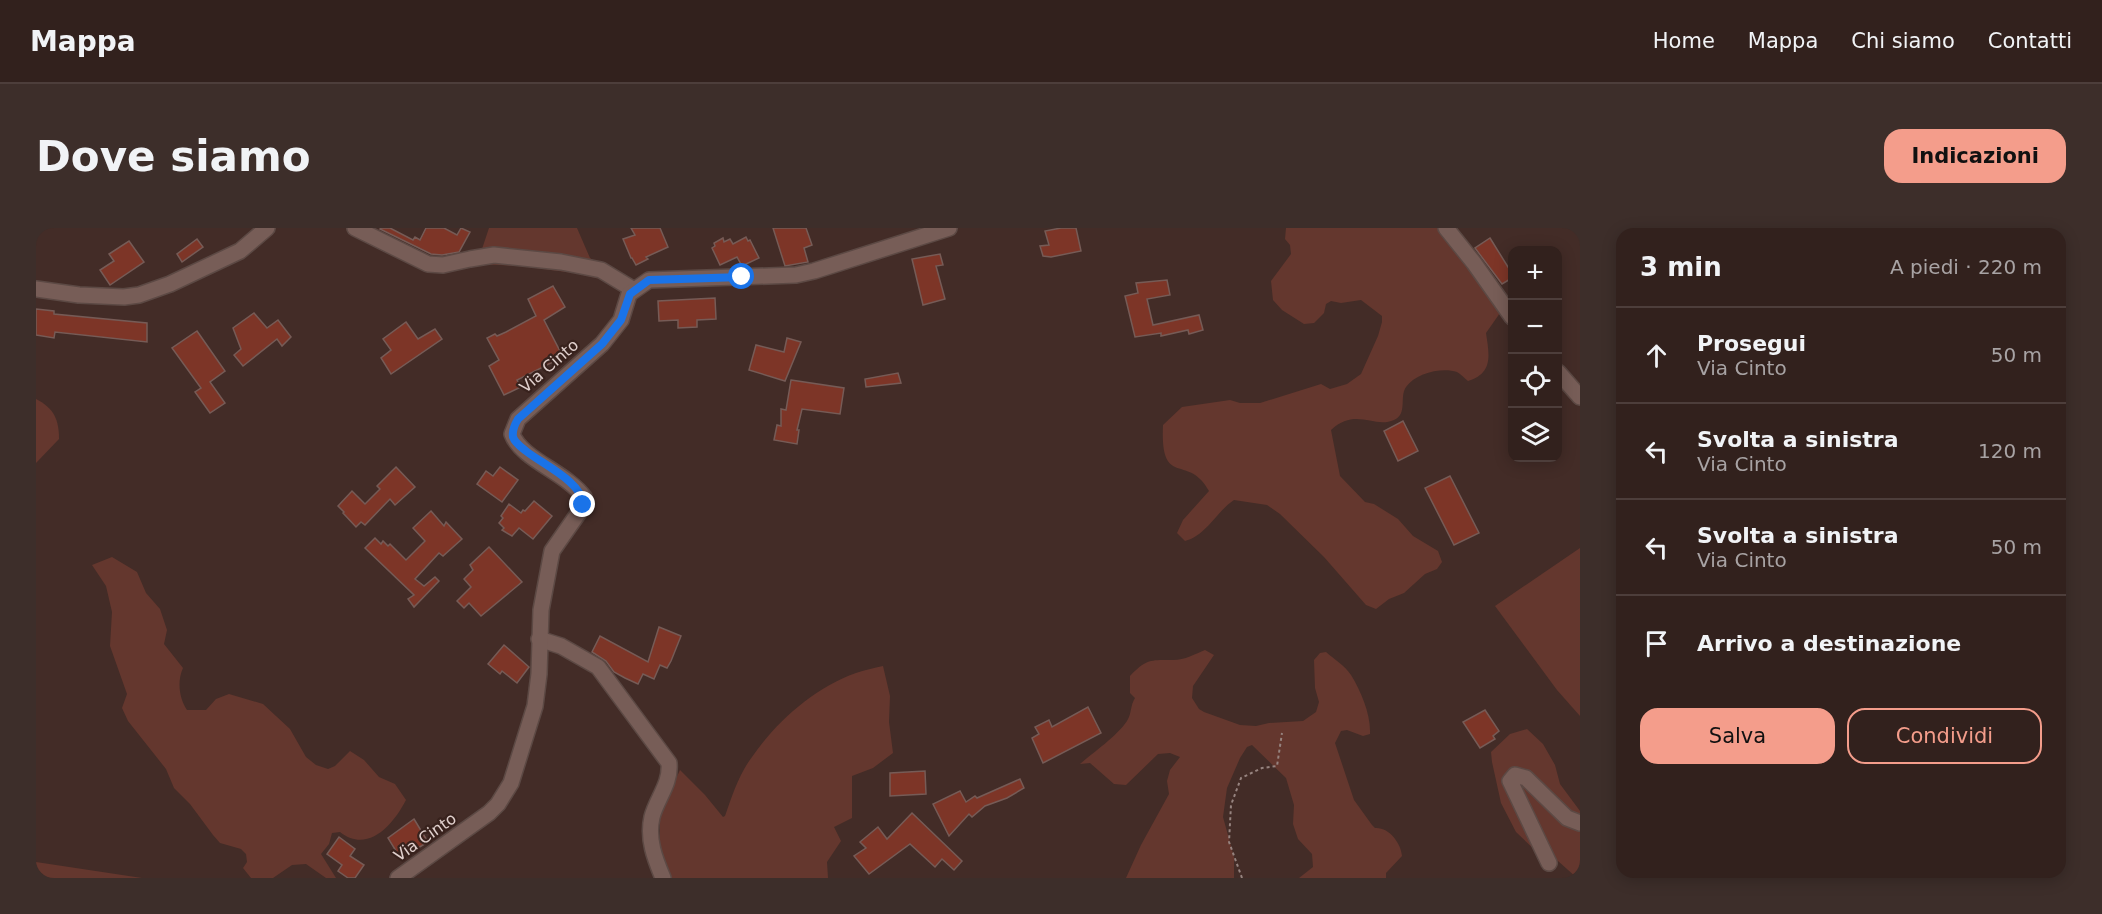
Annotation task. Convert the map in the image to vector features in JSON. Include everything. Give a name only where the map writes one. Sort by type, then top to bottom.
[{"type":"street","points":[[36,289],[79,295],[124,297],[139,295],[170,284],[240,251],[267,228]]},
{"type":"street","points":[[355,228],[428,264],[443,265],[494,255],[561,262],[601,270],[634,290],[649,280],[667,278],[796,275],[947,228]]},
{"type":"street","points":[[1446,228],[1508,311]]},
{"type":"street","name":"Via Cinto","points":[[398,878],[477,823],[505,794],[511,783],[535,706],[539,674],[541,610],[552,551],[582,508],[584,497],[577,487],[535,459],[515,441],[512,434],[518,419],[527,409],[602,344],[614,330],[634,290]]},
{"type":"street","points":[[1562,377],[1580,397]]},
{"type":"street","points":[[539,639],[561,646],[598,667],[669,763],[670,775],[652,817],[651,832],[653,852],[663,878]]},
{"type":"street","points":[[1549,863],[1510,781],[1515,775],[1526,778],[1567,818],[1580,824]]},
{"type":"path","points":[[1242,878],[1229,842],[1231,806],[1241,778],[1262,768],[1277,766],[1282,733]]},
{"type":"shaded area","points":[[489,228],[577,228],[590,258],[631,286],[574,273],[520,266],[477,264]]},
{"type":"shaded area","points":[[1286,228],[1437,228],[1456,250],[1500,313],[1486,333],[1488,362],[1486,368],[1476,378],[1468,381],[1457,372],[1444,370],[1430,372],[1416,378],[1406,387],[1401,414],[1394,420],[1379,422],[1349,420],[1331,430],[1340,476],[1365,502],[1374,504],[1398,519],[1413,536],[1438,551],[1442,562],[1437,569],[1425,574],[1404,593],[1389,599],[1376,609],[1366,605],[1324,557],[1280,514],[1267,505],[1234,500],[1199,534],[1185,541],[1177,533],[1183,520],[1209,491],[1193,473],[1177,468],[1166,457],[1163,445],[1163,425],[1182,407],[1230,400],[1240,403],[1260,403],[1321,384],[1330,389],[1347,384],[1361,374],[1378,336],[1382,316],[1361,300],[1341,303],[1331,301],[1326,304],[1324,313],[1314,323],[1304,324],[1282,310],[1273,300],[1271,281],[1291,254],[1290,245],[1285,239]]},
{"type":"shaded area","points":[[36,399],[47,406],[54,415],[59,439],[36,463]]},
{"type":"shaded area","points":[[1580,548],[1580,716],[1557,690],[1495,606]]},
{"type":"shaded area","points":[[112,557],[137,572],[146,593],[160,609],[167,630],[164,644],[183,668],[180,689],[187,710],[206,710],[216,699],[229,694],[263,704],[290,729],[306,757],[316,765],[328,769],[335,766],[350,751],[364,760],[379,777],[395,784],[406,800],[394,819],[379,834],[360,840],[350,838],[340,832],[332,833],[329,844],[321,854],[336,878],[326,878],[306,864],[292,865],[273,878],[251,878],[243,868],[247,862],[246,854],[241,849],[220,843],[190,804],[174,788],[166,769],[128,721],[122,708],[127,694],[110,646],[112,612],[106,586],[92,565]]},
{"type":"shaded area","points":[[1205,650],[1214,655],[1193,686],[1192,698],[1199,709],[1204,712],[1240,725],[1256,726],[1303,721],[1316,712],[1319,702],[1315,688],[1314,660],[1320,653],[1326,652],[1349,672],[1365,703],[1370,734],[1363,736],[1347,730],[1341,731],[1335,743],[1354,800],[1372,825],[1389,833],[1399,846],[1402,856],[1386,873],[1386,878],[1299,878],[1313,867],[1312,854],[1298,839],[1293,824],[1294,805],[1286,778],[1252,745],[1247,747],[1240,758],[1227,788],[1223,817],[1234,857],[1234,878],[1126,878],[1169,794],[1167,781],[1170,770],[1180,757],[1170,753],[1158,754],[1126,785],[1114,784],[1090,763],[1080,764],[1127,721],[1135,698],[1130,693],[1130,676],[1140,666],[1158,660],[1189,657]]},
{"type":"shaded area","points":[[883,666],[890,696],[889,722],[893,753],[873,768],[852,776],[852,818],[834,827],[841,841],[827,862],[828,878],[669,878],[660,853],[660,813],[680,770],[723,817],[725,816],[736,785],[747,764],[785,719],[811,697],[840,679]]},
{"type":"shaded area","points":[[1527,729],[1543,744],[1555,765],[1560,784],[1580,811],[1580,878],[1577,878],[1558,861],[1540,855],[1516,832],[1501,803],[1491,752],[1510,734]]},
{"type":"shaded area","points":[[36,862],[142,878],[36,878]]},
{"type":"building","points":[[381,228],[390,228],[413,240],[415,237],[420,240],[426,228],[444,228],[457,235],[461,228],[470,232],[459,252],[442,255],[431,254]]},
{"type":"building","points":[[631,228],[660,228],[668,247],[646,257],[648,259],[636,265],[623,239],[635,235]]},
{"type":"building","points":[[773,228],[806,228],[812,245],[804,248],[808,262],[785,266]]},
{"type":"building","points":[[1076,228],[1081,251],[1051,257],[1043,256],[1040,246],[1049,245],[1045,231]]},
{"type":"building","points":[[746,237],[748,241],[750,240],[759,258],[742,266],[737,257],[720,265],[712,248],[715,246],[714,243],[723,238],[724,242],[730,239],[733,244]]},
{"type":"building","points":[[1490,238],[1508,267],[1508,280],[1502,284],[1475,248]]},
{"type":"building","points":[[197,239],[203,247],[182,262],[177,254]]},
{"type":"building","points":[[129,241],[144,262],[110,285],[100,270],[114,261],[109,254]]},
{"type":"building","points":[[940,254],[943,265],[936,266],[945,299],[923,305],[912,259]]},
{"type":"building","points":[[1167,280],[1170,295],[1147,299],[1153,325],[1199,315],[1203,330],[1189,334],[1188,330],[1161,336],[1161,333],[1135,337],[1125,296],[1138,293],[1136,283]]},
{"type":"building","points":[[553,286],[565,307],[544,320],[563,357],[517,380],[521,387],[504,395],[489,366],[499,360],[487,338],[506,332],[536,316],[528,299]]},
{"type":"building","points":[[715,298],[716,319],[697,320],[697,327],[678,328],[678,320],[659,321],[658,301]]},
{"type":"building","points":[[36,309],[54,311],[54,314],[147,323],[147,342],[55,332],[54,338],[36,335]]},
{"type":"building","points":[[254,313],[267,328],[278,320],[291,337],[282,346],[277,339],[243,366],[234,355],[241,349],[233,328]]},
{"type":"building","points":[[406,322],[418,339],[435,329],[442,339],[391,374],[381,358],[391,350],[383,339]]},
{"type":"building","points":[[197,331],[225,371],[210,382],[225,403],[210,413],[195,392],[201,388],[172,348]]},
{"type":"building","points":[[787,338],[801,342],[785,381],[749,370],[756,345],[784,352]]},
{"type":"building","points":[[898,373],[901,383],[866,387],[865,379]]},
{"type":"building","points":[[791,380],[844,388],[840,414],[802,409],[797,430],[799,430],[797,444],[774,440],[777,425],[781,426],[781,409],[786,410]]},
{"type":"building","points":[[1403,421],[1418,451],[1398,461],[1384,431]]},
{"type":"building","points":[[396,467],[415,487],[395,505],[390,499],[365,525],[361,522],[356,527],[338,506],[352,491],[365,504],[380,489],[377,486]]},
{"type":"building","points":[[500,467],[518,480],[502,502],[477,484],[486,471],[493,476]]},
{"type":"building","points":[[1450,476],[1479,533],[1454,545],[1425,488]]},
{"type":"building","points":[[534,501],[552,516],[533,539],[519,528],[512,536],[502,530],[504,528],[499,523],[509,504],[521,513]]},
{"type":"building","points":[[431,511],[444,526],[446,522],[462,539],[443,556],[439,553],[415,579],[424,586],[435,577],[439,581],[414,607],[408,599],[414,595],[365,548],[375,538],[381,544],[383,541],[388,546],[390,544],[406,560],[425,541],[413,528]]},
{"type":"building","points":[[489,547],[522,582],[481,616],[469,603],[464,608],[457,601],[471,587],[464,579],[473,570],[470,565]]},
{"type":"building","points":[[659,627],[681,636],[667,668],[660,665],[654,679],[643,674],[638,684],[614,672],[606,661],[592,652],[600,636],[648,662]]},
{"type":"building","points":[[504,645],[529,667],[517,683],[502,671],[500,674],[488,664]]},
{"type":"building","points":[[1088,707],[1101,733],[1043,763],[1032,738],[1039,734],[1035,727],[1049,720],[1052,727]]},
{"type":"building","points":[[1485,710],[1499,731],[1493,736],[1495,739],[1480,748],[1463,722]]},
{"type":"building","points":[[925,771],[926,794],[890,796],[890,773]]},
{"type":"building","points":[[1020,779],[1024,788],[1007,798],[985,806],[972,817],[969,814],[949,836],[933,804],[960,791],[966,802],[975,796],[977,798]]},
{"type":"building","points":[[912,813],[962,861],[954,870],[942,859],[935,867],[910,844],[869,874],[854,856],[866,848],[860,842],[878,827],[887,839]]},
{"type":"building","points":[[414,819],[428,842],[413,851],[411,848],[399,856],[388,838]]},
{"type":"building","points":[[339,837],[355,849],[350,856],[364,865],[355,878],[348,878],[338,871],[342,865],[327,854]]},
{"type":"route","points":[[583,505],[584,497],[577,487],[535,459],[515,441],[512,434],[518,419],[602,344],[621,320],[630,294],[649,280],[742,277]]}]
